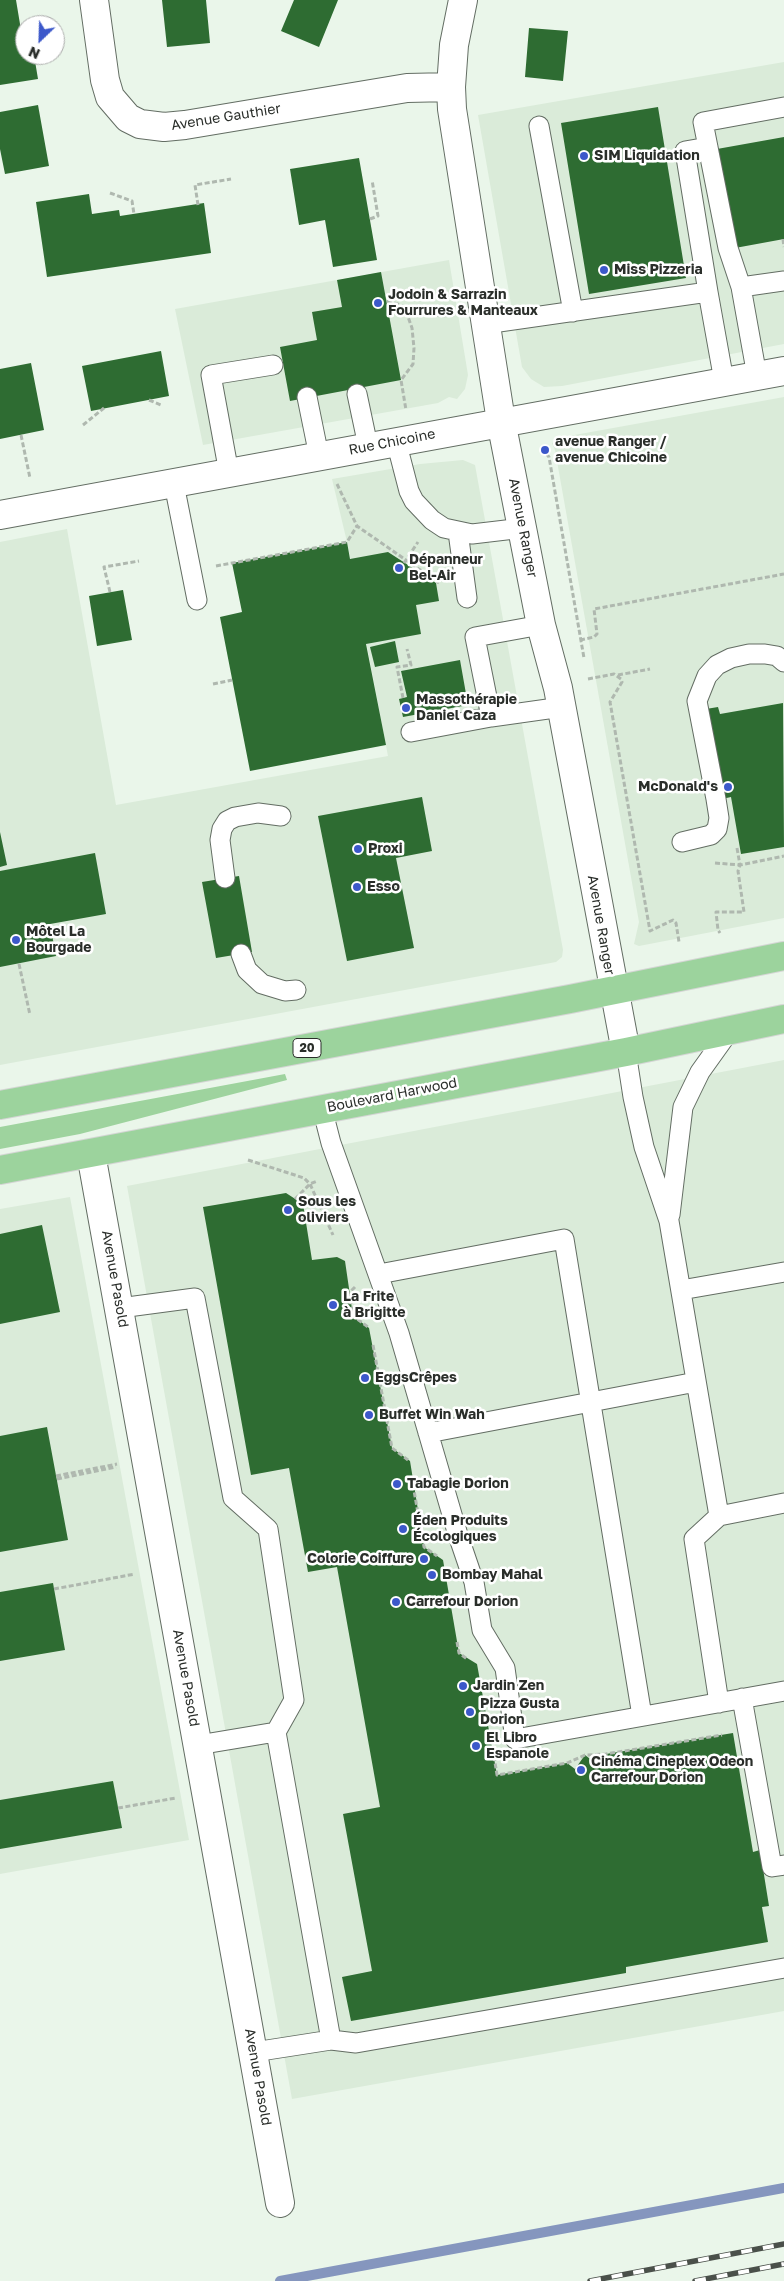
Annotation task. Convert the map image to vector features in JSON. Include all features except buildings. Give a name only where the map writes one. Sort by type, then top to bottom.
[{"type":"highway","name":"20","points":[[0,1105],[614,990],[784,956]]},
{"type":"highway","name":"Boulevard Harwood","points":[[0,1170],[626,1052],[784,1019]]},
{"type":"street","name":"Avenue Gauthier","points":[[94,0],[110,97],[128,118],[140,124],[164,127],[185,125],[406,88],[451,87]]},
{"type":"street","name":"Avenue Ranger","points":[[463,0],[454,45],[451,87],[452,108],[485,324],[501,421],[541,625],[562,707],[626,1052]]},
{"type":"street","name":"Rue Chicoine","points":[[0,515],[174,484],[501,421],[784,371]]},
{"type":"street","name":"Avenue Pasold","points":[[91,1154],[280,2203]]},
{"type":"lane","points":[[757,376],[741,287],[728,248],[703,122],[784,107]]},
{"type":"lane","points":[[539,126],[573,312]]},
{"type":"lane","points":[[708,147],[686,151],[724,381]]},
{"type":"lane","points":[[741,287],[784,281]]},
{"type":"lane","points":[[485,324],[708,292]]},
{"type":"lane","points":[[229,473],[211,375],[273,365]]},
{"type":"lane","points":[[357,394],[368,446]]},
{"type":"lane","points":[[307,397],[319,456]]},
{"type":"lane","points":[[396,441],[409,491],[414,501],[432,520],[444,528],[458,532],[484,534],[523,528]]},
{"type":"lane","points":[[174,484],[197,600]]},
{"type":"lane","points":[[458,532],[467,598]]},
{"type":"lane","points":[[491,717],[475,637],[541,625]]},
{"type":"lane","points":[[682,842],[711,835],[717,829],[719,818],[697,701],[707,676],[717,665],[740,656],[766,654],[777,656],[784,662]]},
{"type":"lane","points":[[410,732],[491,717],[562,707]]},
{"type":"lane","points":[[225,878],[220,840],[222,829],[227,821],[235,817],[258,813],[281,816]]},
{"type":"lane","points":[[241,954],[247,970],[262,984],[285,990],[296,990]]},
{"type":"lane","points":[[669,1221],[683,1107],[700,1072],[730,1030]]},
{"type":"lane","points":[[626,1052],[644,1147],[669,1221],[719,1516]]},
{"type":"lane","points":[[322,1108],[331,1143],[399,1334],[458,1536],[474,1582],[482,1630],[505,1668],[515,1739],[784,1691]]},
{"type":"lane","points":[[378,1274],[564,1239],[642,1716]]},
{"type":"lane","points":[[681,1290],[784,1272]]},
{"type":"lane","points":[[120,1308],[196,1298],[233,1498],[268,1529],[294,1700],[276,1732],[331,2040]]},
{"type":"lane","points":[[428,1433],[696,1382]]},
{"type":"lane","points":[[720,1703],[694,1540],[719,1516],[784,1503]]},
{"type":"lane","points":[[742,1698],[772,1867],[784,1865]]},
{"type":"lane","points":[[198,1745],[276,1732]]},
{"type":"lane","points":[[254,2052],[331,2040],[356,2043],[784,1968]]},
{"type":"path","points":[[198,204],[195,185],[231,178]]},
{"type":"path","points":[[370,219],[378,216],[372,180]]},
{"type":"path","points":[[110,193],[132,201],[134,214]]},
{"type":"path","points":[[783,239],[784,247]]},
{"type":"path","points":[[387,301],[401,305],[406,311],[412,328],[413,364],[401,380],[406,411]]},
{"type":"path","points":[[406,311],[422,309],[440,316],[458,315]]},
{"type":"path","points":[[149,400],[161,405]]},
{"type":"path","points":[[83,425],[104,408]]},
{"type":"path","points":[[21,435],[31,480]]},
{"type":"path","points":[[545,450],[549,457],[582,640]]},
{"type":"path","points":[[336,482],[357,526],[405,562],[438,583]]},
{"type":"path","points":[[232,563],[347,542],[357,526]]},
{"type":"path","points":[[110,592],[104,567],[139,561]]},
{"type":"path","points":[[574,640],[594,637],[596,634],[594,609],[784,574]]},
{"type":"path","points":[[403,698],[397,667],[411,665],[407,649]]},
{"type":"path","points":[[581,681],[650,669]]},
{"type":"path","points":[[618,675],[622,682],[610,702],[650,931],[673,920],[676,923],[679,942]]},
{"type":"path","points":[[213,684],[232,680]]},
{"type":"path","points":[[720,934],[716,912],[744,912],[738,871],[740,865],[736,846]]},
{"type":"path","points":[[713,863],[740,865],[784,856]]},
{"type":"path","points":[[19,964],[30,1015]]},
{"type":"path","points":[[295,1199],[310,1184]]},
{"type":"path","points":[[57,1477],[119,1465]]},
{"type":"path","points":[[54,1589],[139,1573]]},
{"type":"path","points":[[118,1808],[180,1797]]},
{"type":"shaded area","points":[[784,62],[784,344],[562,386],[544,387],[531,379],[522,367],[478,115]]},
{"type":"shaded area","points":[[449,260],[468,375],[465,389],[457,399],[449,397],[438,403],[203,445],[175,309]]},
{"type":"shaded area","points":[[784,397],[784,918],[639,946],[634,944],[639,922],[555,450],[552,443],[569,436]]},
{"type":"shaded area","points":[[463,460],[475,465],[563,950],[562,957],[556,962],[0,1065],[0,542],[67,529],[116,805],[388,756],[347,542],[332,479],[420,464]]},
{"type":"shaded area","points":[[784,1060],[784,2011],[292,2099],[127,1186]]},
{"type":"shaded area","points":[[70,1197],[189,1840],[0,1874],[0,1209]]},
{"type":"green space","points":[[285,1074],[287,1080],[80,1134],[0,1149],[0,1127]]},
{"type":"waterway","points":[[280,2281],[784,2188]]},
{"type":"railway","points":[[590,2281],[784,2244]]},
{"type":"railway","points":[[695,2281],[784,2264]]},
{"type":"place","name":"SIM Liquidation","points":[[584,156]]},
{"type":"place","name":"Miss Pizzeria","points":[[604,270]]},
{"type":"place","name":"Jodoin & Sarrazin Fourrures & Manteaux","points":[[378,303]]},
{"type":"place","name":"avenue Ranger / avenue Chicoine","points":[[545,450]]},
{"type":"place","name":"Dépanneur Bel-Air","points":[[399,568]]},
{"type":"place","name":"Massothérapie Daniel Caza","points":[[406,708]]},
{"type":"place","name":"McDonald's","points":[[728,787]]},
{"type":"place","name":"Proxi","points":[[358,849]]},
{"type":"place","name":"Esso","points":[[357,887]]},
{"type":"place","name":"Môtel La Bourgade","points":[[16,940]]},
{"type":"place","name":"Sous les oliviers","points":[[288,1210]]},
{"type":"place","name":"La Frite à Brigitte","points":[[333,1305]]},
{"type":"place","name":"EggsCrêpes","points":[[365,1378]]},
{"type":"place","name":"Buffet Win Wah","points":[[369,1415]]},
{"type":"place","name":"Tabagie Dorion","points":[[397,1484]]},
{"type":"place","name":"Éden Produits Écologiques","points":[[403,1529]]},
{"type":"place","name":"Colorie Coiffure","points":[[424,1559]]},
{"type":"place","name":"Bombay Mahal","points":[[432,1575]]},
{"type":"place","name":"Carrefour Dorion","points":[[396,1602]]},
{"type":"place","name":"Jardin Zen","points":[[463,1686]]},
{"type":"place","name":"Pizza Gusta Dorion","points":[[470,1712]]},
{"type":"place","name":"El Libro Espanole","points":[[476,1746]]},
{"type":"place","name":"Cinéma Cineplex Odeon Carrefour Dorion","points":[[581,1770]]}]
